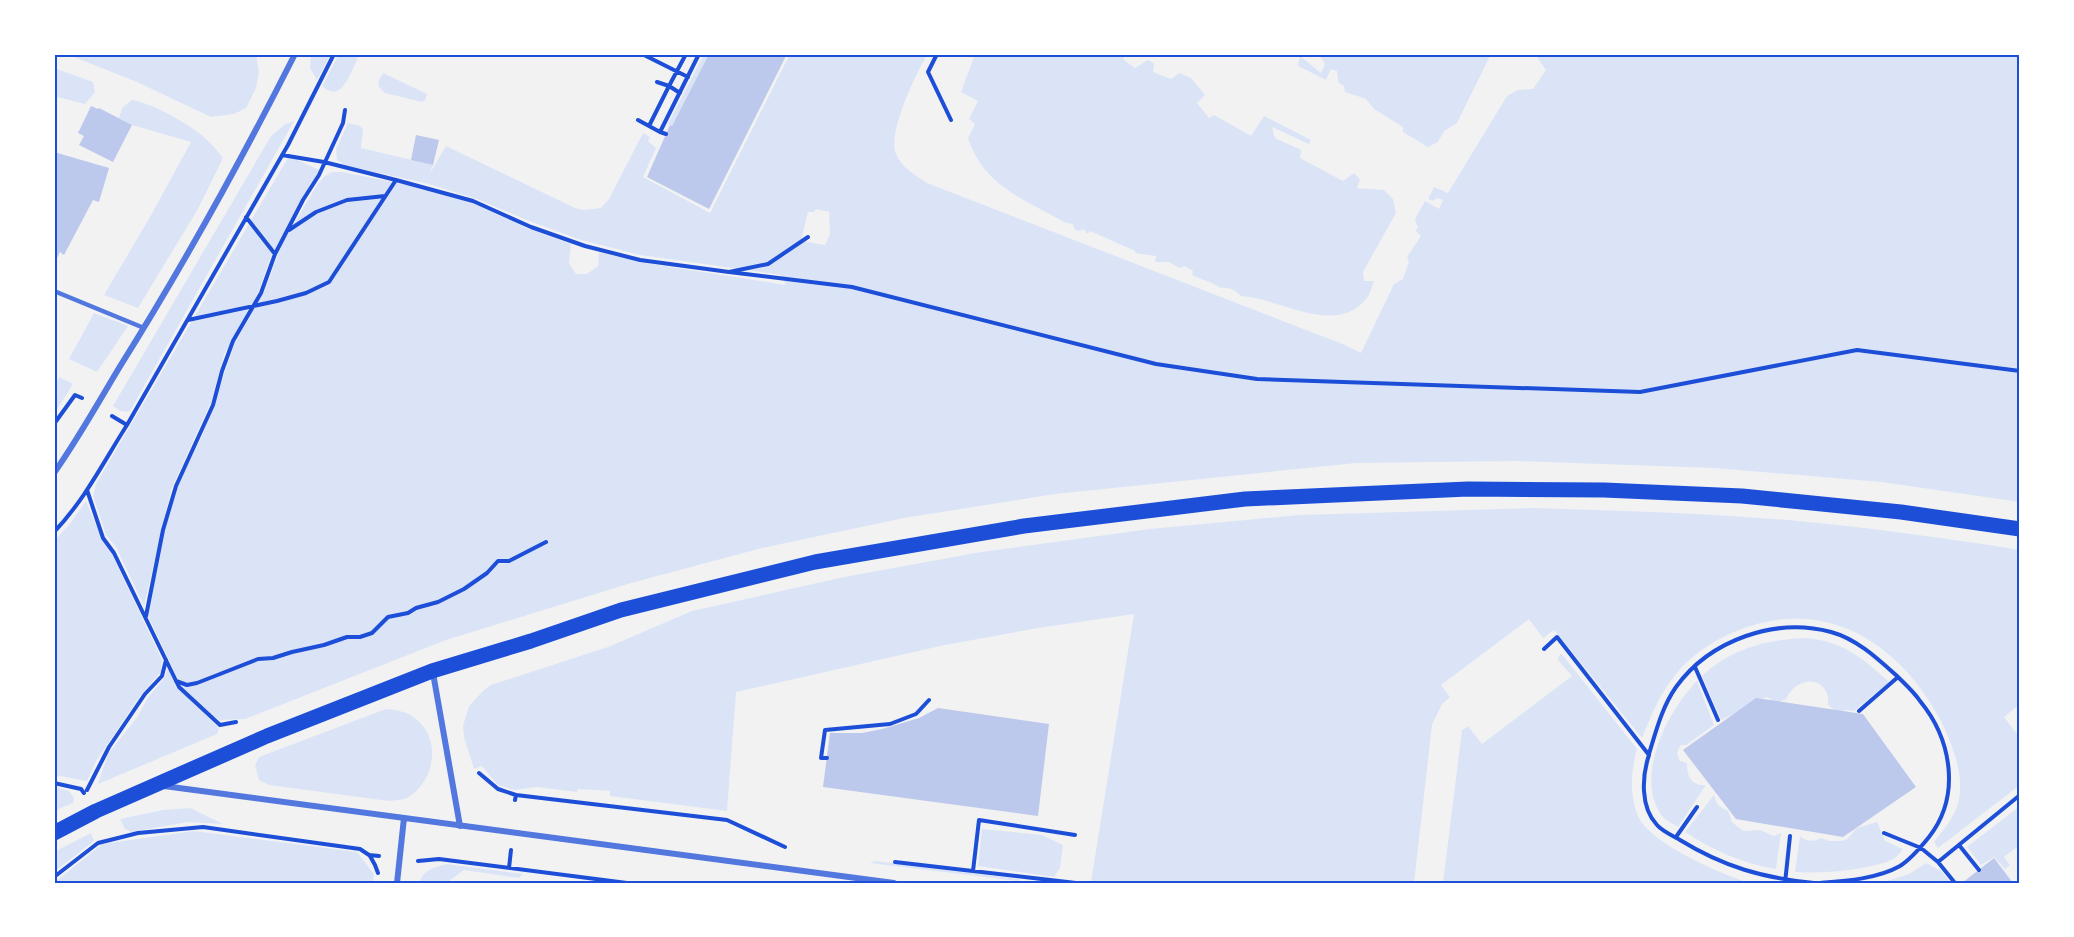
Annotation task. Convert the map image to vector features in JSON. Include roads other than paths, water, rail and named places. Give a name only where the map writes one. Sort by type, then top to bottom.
[{"type":"main road","points":[[54,833],[96,811],[267,736],[432,671],[531,641],[621,610],[815,562],[1023,526],[1245,500],[1468,489],[1604,490],[1753,497],[1901,512],[2020,529]]},
{"type":"street","points":[[54,473],[144,328],[236,168],[295,54]]},
{"type":"street","points":[[432,671],[460,826]]},
{"type":"street","points":[[154,785],[894,883]]},
{"type":"street","points":[[397,883],[404,818]]},
{"type":"lane","points":[[54,291],[144,328]]}]
